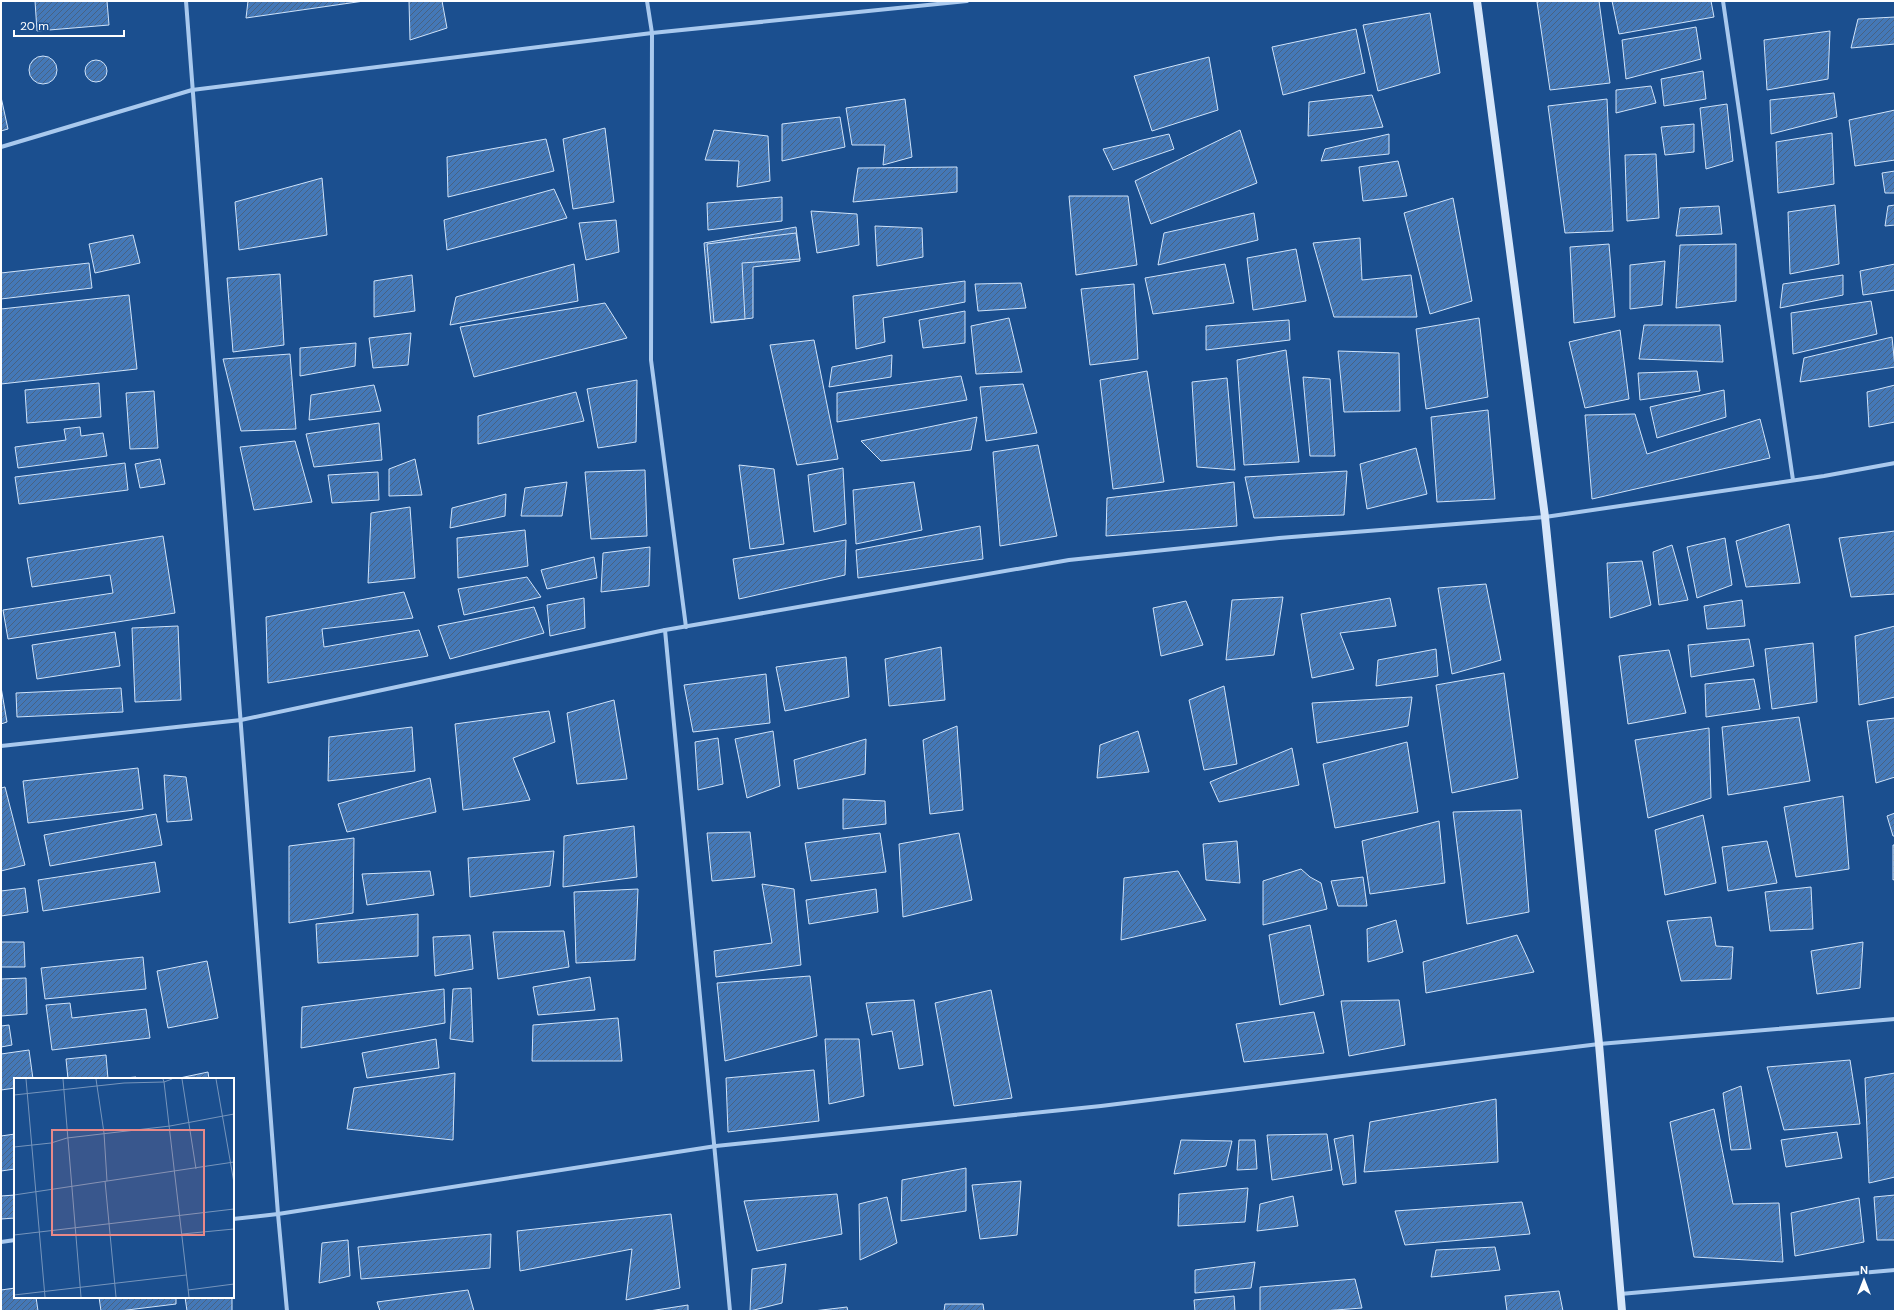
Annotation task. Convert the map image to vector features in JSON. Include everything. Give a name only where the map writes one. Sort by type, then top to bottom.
[{"type":"street","points":[[186,1],[278,1214],[287,1311]]},
{"type":"street","points":[[647,1],[652,33],[651,360],[686,627]]},
{"type":"street","points":[[1,147],[192,90],[652,33],[967,1]]},
{"type":"street","points":[[1477,1],[1545,517],[1599,1044],[1622,1311]]},
{"type":"street","points":[[1723,1],[1793,480]]},
{"type":"street","points":[[1,746],[241,720],[665,630],[1069,560],[1279,538],[1545,517],[1793,480],[1895,463]]},
{"type":"street","points":[[665,630],[716,1146],[730,1311]]},
{"type":"street","points":[[234,1219],[278,1214],[716,1146],[1109,1105],[1599,1044],[1895,1019]]},
{"type":"street","points":[[1,1242],[14,1240]]},
{"type":"street","points":[[1620,1294],[1895,1270]]},
{"type":"building","points":[[35,1],[107,1],[109,25],[37,31]]},
{"type":"building","points":[[248,1],[364,1],[246,18]]},
{"type":"building","points":[[409,1],[442,1],[447,28],[410,40]]},
{"type":"building","points":[[1599,1],[1610,83],[1550,90],[1537,2]]},
{"type":"building","points":[[1612,1],[1711,1],[1714,17],[1619,34]]},
{"type":"building","points":[[1430,13],[1440,73],[1378,91],[1363,25]]},
{"type":"building","points":[[1895,17],[1895,44],[1851,48],[1858,19]]},
{"type":"building","points":[[1696,27],[1701,59],[1626,79],[1622,40]]},
{"type":"building","points":[[1356,29],[1365,73],[1283,95],[1272,47]]},
{"type":"building","points":[[1830,31],[1828,79],[1767,90],[1764,40]]},
{"type":"building","points":[[43,56],[53,60],[57,70],[53,80],[43,84],[33,80],[29,70],[33,60]]},
{"type":"building","points":[[1209,57],[1218,110],[1152,131],[1134,76]]},
{"type":"building","points":[[96,60],[104,63],[107,71],[104,79],[96,82],[88,79],[85,71],[88,63]]},
{"type":"building","points":[[1703,71],[1706,99],[1664,106],[1661,79]]},
{"type":"building","points":[[1651,86],[1656,103],[1616,113],[1616,90]]},
{"type":"building","points":[[1834,93],[1837,117],[1771,134],[1770,100]]},
{"type":"building","points":[[1372,95],[1383,127],[1308,136],[1309,102]]},
{"type":"building","points":[[1,97],[8,129],[1,131]]},
{"type":"building","points":[[905,99],[912,157],[883,165],[885,145],[852,145],[846,108]]},
{"type":"building","points":[[1607,99],[1613,231],[1565,233],[1548,106]]},
{"type":"building","points":[[1727,104],[1733,161],[1706,169],[1700,108]]},
{"type":"building","points":[[1895,110],[1895,160],[1855,166],[1849,120]]},
{"type":"building","points":[[840,117],[845,147],[782,161],[782,124]]},
{"type":"building","points":[[1694,124],[1694,152],[1665,155],[1661,127]]},
{"type":"building","points":[[605,128],[614,202],[573,209],[563,139]]},
{"type":"building","points":[[714,130],[768,136],[770,181],[737,187],[739,161],[705,160]]},
{"type":"building","points":[[1240,130],[1257,183],[1151,224],[1135,181]]},
{"type":"building","points":[[1832,133],[1834,184],[1778,193],[1776,142]]},
{"type":"building","points":[[1169,134],[1174,149],[1113,170],[1103,149]]},
{"type":"building","points":[[1389,134],[1389,154],[1321,161],[1325,149]]},
{"type":"building","points":[[546,139],[554,171],[448,197],[447,157]]},
{"type":"building","points":[[1656,154],[1659,218],[1627,221],[1625,155]]},
{"type":"building","points":[[1398,161],[1407,196],[1363,201],[1359,167]]},
{"type":"building","points":[[957,167],[957,192],[853,202],[858,168]]},
{"type":"building","points":[[1895,171],[1895,193],[1885,193],[1882,173]]},
{"type":"building","points":[[322,178],[327,235],[239,250],[235,202]]},
{"type":"building","points":[[554,189],[567,218],[447,250],[444,220]]},
{"type":"building","points":[[1069,196],[1128,196],[1137,265],[1076,275]]},
{"type":"building","points":[[782,197],[782,221],[708,230],[707,203]]},
{"type":"building","points":[[1453,198],[1472,301],[1430,314],[1404,213]]},
{"type":"building","points":[[1835,205],[1839,264],[1790,274],[1788,212]]},
{"type":"building","points":[[1895,205],[1895,225],[1885,226],[1888,206]]},
{"type":"building","points":[[1719,206],[1722,234],[1676,236],[1680,208]]},
{"type":"building","points":[[811,211],[857,214],[859,245],[817,253]]},
{"type":"building","points":[[1254,213],[1258,240],[1158,265],[1164,233]]},
{"type":"building","points":[[616,220],[619,252],[586,260],[579,223]]},
{"type":"building","points":[[875,226],[922,228],[923,257],[877,266]]},
{"type":"building","points":[[796,227],[800,261],[753,267],[753,318],[711,323],[704,243]]},
{"type":"building","points":[[796,233],[800,259],[742,263],[745,319],[714,322],[707,244]]},
{"type":"building","points":[[133,235],[140,263],[95,273],[89,244]]},
{"type":"building","points":[[1360,238],[1362,280],[1411,275],[1417,317],[1334,317],[1313,243]]},
{"type":"building","points":[[1609,244],[1615,317],[1574,323],[1570,247]]},
{"type":"building","points":[[1736,244],[1736,301],[1676,308],[1680,245]]},
{"type":"building","points":[[1296,249],[1306,301],[1253,310],[1247,258]]},
{"type":"building","points":[[1665,261],[1662,305],[1630,309],[1630,265]]},
{"type":"building","points":[[89,263],[92,288],[1,299],[1,273]]},
{"type":"building","points":[[574,264],[578,301],[450,325],[456,297]]},
{"type":"building","points":[[1225,264],[1234,303],[1153,314],[1145,278]]},
{"type":"building","points":[[1895,264],[1895,290],[1863,295],[1860,271]]},
{"type":"building","points":[[280,274],[284,345],[233,352],[227,278]]},
{"type":"building","points":[[412,275],[415,311],[374,317],[374,281]]},
{"type":"building","points":[[1843,275],[1843,295],[1780,308],[1783,284]]},
{"type":"building","points":[[965,281],[965,302],[883,318],[885,342],[856,349],[853,296]]},
{"type":"building","points":[[1021,283],[1026,308],[978,311],[975,284]]},
{"type":"building","points":[[1134,284],[1138,359],[1090,365],[1081,289]]},
{"type":"building","points":[[129,295],[137,369],[1,384],[1,309]]},
{"type":"building","points":[[1871,301],[1877,334],[1793,354],[1791,313]]},
{"type":"building","points":[[605,303],[627,338],[474,377],[460,327]]},
{"type":"building","points":[[965,311],[965,343],[923,348],[919,320]]},
{"type":"building","points":[[1009,318],[1022,372],[976,374],[971,326]]},
{"type":"building","points":[[1479,318],[1488,397],[1426,409],[1416,329]]},
{"type":"building","points":[[1289,320],[1290,340],[1206,350],[1206,326]]},
{"type":"building","points":[[1644,325],[1720,325],[1723,362],[1639,359]]},
{"type":"building","points":[[1620,330],[1629,399],[1585,408],[1569,342]]},
{"type":"building","points":[[411,333],[408,365],[373,368],[369,338]]},
{"type":"building","points":[[1892,337],[1895,367],[1800,382],[1804,358]]},
{"type":"building","points":[[814,340],[838,459],[797,465],[770,345]]},
{"type":"building","points":[[356,343],[355,366],[300,376],[300,348]]},
{"type":"building","points":[[1286,350],[1299,462],[1244,465],[1237,360]]},
{"type":"building","points":[[1338,351],[1399,353],[1400,411],[1344,412]]},
{"type":"building","points":[[290,354],[296,429],[241,431],[223,359]]},
{"type":"building","points":[[892,355],[891,377],[829,387],[832,367]]},
{"type":"building","points":[[1147,371],[1164,482],[1113,489],[1100,380]]},
{"type":"building","points":[[1697,371],[1700,391],[1640,400],[1638,373]]},
{"type":"building","points":[[961,376],[967,400],[837,422],[837,393]]},
{"type":"building","points":[[1303,377],[1330,379],[1335,456],[1310,456]]},
{"type":"building","points":[[1227,378],[1235,470],[1197,467],[1192,382]]},
{"type":"building","points":[[637,380],[636,442],[598,448],[587,389]]},
{"type":"building","points":[[99,383],[101,417],[27,423],[25,390]]},
{"type":"building","points":[[1023,384],[1037,433],[986,441],[980,387]]},
{"type":"building","points":[[374,385],[381,411],[309,420],[311,395]]},
{"type":"building","points":[[1895,385],[1895,422],[1869,427],[1867,392]]},
{"type":"building","points":[[1724,390],[1726,417],[1657,438],[1650,407]]},
{"type":"building","points":[[154,391],[158,448],[130,449],[126,393]]},
{"type":"building","points":[[576,392],[584,421],[478,444],[478,416]]},
{"type":"building","points":[[1488,410],[1495,499],[1437,502],[1431,417]]},
{"type":"building","points":[[1635,414],[1647,454],[1760,419],[1770,458],[1592,499],[1585,415]]},
{"type":"building","points":[[977,417],[971,450],[881,461],[861,441]]},
{"type":"building","points":[[379,423],[382,460],[314,467],[306,434]]},
{"type":"building","points":[[80,427],[81,436],[103,433],[107,456],[18,468],[15,447],[66,440],[64,429]]},
{"type":"building","points":[[295,441],[312,502],[254,510],[240,447]]},
{"type":"building","points":[[1038,445],[1057,536],[1000,546],[993,452]]},
{"type":"building","points":[[1416,448],[1427,494],[1367,509],[1360,464]]},
{"type":"building","points":[[160,459],[165,484],[140,488],[135,464]]},
{"type":"building","points":[[415,459],[422,495],[389,496],[389,469]]},
{"type":"building","points":[[125,463],[128,490],[19,504],[15,477]]},
{"type":"building","points":[[739,465],[774,469],[784,544],[750,549]]},
{"type":"building","points":[[843,468],[846,524],[814,532],[808,475]]},
{"type":"building","points":[[645,470],[647,536],[591,539],[585,472]]},
{"type":"building","points":[[1347,471],[1344,515],[1254,518],[1245,477]]},
{"type":"building","points":[[378,472],[379,500],[332,503],[328,475]]},
{"type":"building","points":[[567,482],[562,516],[521,516],[525,488]]},
{"type":"building","points":[[914,482],[922,530],[856,544],[853,490]]},
{"type":"building","points":[[1234,482],[1237,526],[1106,536],[1107,498]]},
{"type":"building","points":[[506,494],[505,516],[450,528],[452,508]]},
{"type":"building","points":[[410,507],[415,578],[368,583],[371,513]]},
{"type":"building","points":[[1789,524],[1800,583],[1746,587],[1736,541]]},
{"type":"building","points":[[980,526],[983,559],[858,578],[856,550]]},
{"type":"building","points":[[525,530],[528,566],[458,578],[457,538]]},
{"type":"building","points":[[1895,531],[1895,594],[1851,597],[1839,538]]},
{"type":"building","points":[[163,536],[175,613],[8,639],[3,610],[113,593],[110,575],[32,587],[27,558]]},
{"type":"building","points":[[1725,538],[1732,585],[1697,598],[1687,547]]},
{"type":"building","points":[[846,540],[845,575],[739,599],[733,559]]},
{"type":"building","points":[[1672,545],[1688,600],[1659,605],[1653,552]]},
{"type":"building","points":[[650,547],[649,586],[601,592],[603,553]]},
{"type":"building","points":[[594,557],[597,578],[547,589],[541,570]]},
{"type":"building","points":[[1642,561],[1651,605],[1610,618],[1607,563]]},
{"type":"building","points":[[527,577],[541,597],[464,615],[458,589]]},
{"type":"building","points":[[1486,584],[1501,660],[1452,674],[1438,588]]},
{"type":"building","points":[[404,592],[413,618],[322,629],[324,647],[419,630],[428,656],[268,683],[266,617]]},
{"type":"building","points":[[1283,597],[1274,655],[1226,660],[1232,600]]},
{"type":"building","points":[[584,598],[585,628],[550,636],[547,605]]},
{"type":"building","points":[[1390,598],[1396,626],[1340,633],[1354,669],[1312,678],[1301,614]]},
{"type":"building","points":[[1742,600],[1745,626],[1707,629],[1704,606]]},
{"type":"building","points":[[1186,601],[1203,645],[1161,656],[1153,608]]},
{"type":"building","points":[[534,607],[544,633],[450,659],[438,626]]},
{"type":"building","points":[[178,626],[181,700],[135,702],[132,628]]},
{"type":"building","points":[[1895,626],[1895,697],[1859,705],[1855,636]]},
{"type":"building","points":[[115,632],[120,666],[37,679],[32,645]]},
{"type":"building","points":[[1749,639],[1754,666],[1691,677],[1688,645]]},
{"type":"building","points":[[1813,643],[1817,702],[1772,709],[1765,649]]},
{"type":"building","points":[[941,647],[945,700],[889,706],[885,659]]},
{"type":"building","points":[[1436,649],[1438,676],[1376,686],[1378,660]]},
{"type":"building","points":[[1669,650],[1686,713],[1628,724],[1619,656]]},
{"type":"building","points":[[846,657],[849,697],[785,711],[776,667]]},
{"type":"building","points":[[1504,673],[1518,778],[1452,793],[1436,685]]},
{"type":"building","points":[[766,674],[770,723],[693,732],[684,685]]},
{"type":"building","points":[[1754,679],[1760,709],[1706,717],[1705,684]]},
{"type":"building","points":[[1224,686],[1237,764],[1204,770],[1189,700]]},
{"type":"building","points":[[1,687],[7,722],[1,724]]},
{"type":"building","points":[[121,688],[123,712],[17,717],[16,693]]},
{"type":"building","points":[[1412,697],[1408,726],[1317,743],[1312,703]]},
{"type":"building","points":[[614,700],[627,779],[577,784],[567,713]]},
{"type":"building","points":[[549,711],[555,742],[513,758],[530,800],[463,810],[455,724]]},
{"type":"building","points":[[1799,717],[1810,781],[1728,795],[1722,727]]},
{"type":"building","points":[[1895,718],[1895,777],[1876,783],[1867,721]]},
{"type":"building","points":[[957,726],[963,810],[930,814],[923,740]]},
{"type":"building","points":[[412,727],[415,771],[328,781],[329,737]]},
{"type":"building","points":[[1709,728],[1711,798],[1648,818],[1635,740]]},
{"type":"building","points":[[773,731],[780,786],[747,798],[735,739]]},
{"type":"building","points":[[1138,731],[1149,772],[1097,778],[1100,745]]},
{"type":"building","points":[[718,738],[723,784],[698,790],[695,742]]},
{"type":"building","points":[[866,739],[865,774],[798,789],[794,760]]},
{"type":"building","points":[[1407,742],[1418,812],[1335,828],[1323,764]]},
{"type":"building","points":[[1292,748],[1299,785],[1219,802],[1210,782]]},
{"type":"building","points":[[138,768],[143,809],[28,823],[23,781]]},
{"type":"building","points":[[164,775],[186,777],[192,820],[167,822]]},
{"type":"building","points":[[430,778],[436,812],[347,832],[338,804]]},
{"type":"building","points":[[5,787],[25,865],[1,871],[1,788]]},
{"type":"building","points":[[1843,796],[1849,869],[1796,877],[1784,807]]},
{"type":"building","points":[[843,799],[885,801],[886,824],[843,829]]},
{"type":"building","points":[[1521,810],[1529,912],[1467,924],[1453,812]]},
{"type":"building","points":[[1895,813],[1895,836],[1893,836],[1887,816]]},
{"type":"building","points":[[156,814],[162,845],[50,866],[44,835]]},
{"type":"building","points":[[1703,815],[1716,883],[1665,895],[1655,830]]},
{"type":"building","points":[[1439,821],[1445,883],[1370,894],[1362,841]]},
{"type":"building","points":[[634,826],[637,877],[563,887],[564,836]]},
{"type":"building","points":[[750,832],[755,877],[712,881],[707,833]]},
{"type":"building","points":[[880,833],[886,872],[811,881],[805,843]]},
{"type":"building","points":[[959,833],[972,900],[903,917],[899,844]]},
{"type":"building","points":[[354,838],[353,913],[289,923],[289,846]]},
{"type":"building","points":[[1237,841],[1240,883],[1206,880],[1203,844]]},
{"type":"building","points":[[1767,841],[1777,883],[1728,891],[1722,847]]},
{"type":"building","points":[[1893,845],[1895,845],[1895,879],[1893,880]]},
{"type":"building","points":[[554,851],[550,886],[470,897],[468,858]]},
{"type":"building","points":[[155,862],[160,892],[43,911],[38,880]]},
{"type":"building","points":[[1301,869],[1310,877],[1321,883],[1327,909],[1263,925],[1263,881]]},
{"type":"building","points":[[430,871],[434,895],[367,905],[362,874]]},
{"type":"building","points":[[1178,871],[1206,920],[1121,940],[1124,878]]},
{"type":"building","points":[[1363,877],[1367,906],[1338,906],[1331,881]]},
{"type":"building","points":[[762,884],[794,889],[801,965],[716,977],[714,951],[772,943]]},
{"type":"building","points":[[1811,887],[1813,929],[1770,931],[1765,892]]},
{"type":"building","points":[[25,888],[28,912],[1,916],[1,891]]},
{"type":"building","points":[[638,889],[635,960],[576,963],[574,892]]},
{"type":"building","points":[[876,889],[878,912],[809,924],[806,900]]},
{"type":"building","points":[[418,914],[418,956],[318,963],[316,924]]},
{"type":"building","points":[[1711,917],[1716,946],[1733,947],[1731,979],[1681,981],[1667,921]]},
{"type":"building","points":[[1396,920],[1403,952],[1368,962],[1367,929]]},
{"type":"building","points":[[1310,925],[1324,995],[1280,1005],[1269,935]]},
{"type":"building","points":[[564,931],[569,967],[498,979],[493,932]]},
{"type":"building","points":[[470,935],[473,969],[435,976],[433,937]]},
{"type":"building","points":[[1517,935],[1534,972],[1426,993],[1423,962]]},
{"type":"building","points":[[1,942],[24,942],[25,967],[1,967]]},
{"type":"building","points":[[1863,942],[1860,988],[1817,994],[1811,951]]},
{"type":"building","points":[[143,957],[146,989],[45,999],[41,968]]},
{"type":"building","points":[[207,961],[218,1018],[168,1028],[157,971]]},
{"type":"building","points":[[810,976],[817,1036],[725,1061],[717,983]]},
{"type":"building","points":[[590,977],[595,1010],[538,1015],[533,987]]},
{"type":"building","points":[[26,978],[27,1014],[1,1016],[1,979]]},
{"type":"building","points":[[471,988],[473,1042],[450,1039],[453,989]]},
{"type":"building","points":[[444,989],[445,1023],[301,1048],[302,1007]]},
{"type":"building","points":[[991,990],[1012,1098],[954,1106],[935,1003]]},
{"type":"building","points":[[914,1000],[923,1065],[899,1069],[892,1031],[872,1035],[866,1003]]},
{"type":"building","points":[[1399,1000],[1405,1045],[1349,1056],[1341,1001]]},
{"type":"building","points":[[70,1003],[72,1018],[146,1009],[150,1038],[52,1050],[46,1005]]},
{"type":"building","points":[[1314,1012],[1324,1053],[1244,1062],[1236,1024]]},
{"type":"building","points":[[618,1018],[622,1061],[532,1061],[533,1025]]},
{"type":"building","points":[[9,1025],[12,1045],[1,1047],[1,1026]]},
{"type":"building","points":[[436,1039],[439,1068],[367,1078],[362,1053]]},
{"type":"building","points":[[825,1039],[859,1039],[864,1096],[829,1104]]},
{"type":"building","points":[[29,1050],[33,1078],[14,1078],[14,1088],[1,1090],[1,1054]]},
{"type":"building","points":[[106,1055],[108,1078],[68,1078],[66,1059]]},
{"type":"building","points":[[1850,1060],[1860,1124],[1784,1130],[1767,1067]]},
{"type":"building","points":[[814,1070],[819,1121],[728,1132],[726,1078]]},
{"type":"building","points":[[208,1072],[209,1078],[180,1078]]},
{"type":"building","points":[[455,1073],[453,1140],[347,1129],[354,1088]]},
{"type":"building","points":[[1895,1073],[1895,1177],[1869,1183],[1865,1078]]},
{"type":"building","points":[[1741,1086],[1751,1149],[1731,1150],[1723,1093]]},
{"type":"building","points":[[1496,1099],[1498,1162],[1364,1172],[1370,1122]]},
{"type":"building","points":[[1714,1109],[1733,1204],[1779,1203],[1783,1262],[1694,1257],[1670,1122]]},
{"type":"building","points":[[1837,1132],[1842,1158],[1786,1167],[1781,1140]]},
{"type":"building","points":[[14,1134],[14,1169],[1,1171],[1,1136]]},
{"type":"building","points":[[1327,1134],[1332,1170],[1272,1180],[1267,1135]]},
{"type":"building","points":[[1353,1135],[1356,1183],[1343,1185],[1334,1139]]},
{"type":"building","points":[[1181,1140],[1232,1141],[1226,1166],[1174,1174]]},
{"type":"building","points":[[1239,1140],[1255,1140],[1257,1169],[1237,1170]]},
{"type":"building","points":[[966,1168],[966,1211],[901,1221],[902,1180]]},
{"type":"building","points":[[1021,1181],[1017,1235],[980,1239],[972,1185]]},
{"type":"building","points":[[1248,1188],[1245,1222],[1178,1226],[1179,1194]]},
{"type":"building","points":[[837,1194],[842,1234],[757,1251],[744,1201]]},
{"type":"building","points":[[14,1195],[14,1218],[1,1219],[1,1196]]},
{"type":"building","points":[[1895,1195],[1895,1240],[1877,1240],[1874,1197]]},
{"type":"building","points":[[1293,1196],[1298,1226],[1257,1231],[1260,1204]]},
{"type":"building","points":[[887,1197],[897,1243],[860,1260],[859,1204]]},
{"type":"building","points":[[1859,1198],[1864,1242],[1795,1256],[1791,1213]]},
{"type":"building","points":[[1522,1202],[1530,1234],[1405,1245],[1395,1211]]},
{"type":"building","points":[[671,1214],[680,1288],[626,1300],[632,1249],[520,1271],[517,1231]]},
{"type":"building","points":[[491,1234],[490,1268],[361,1279],[358,1247]]},
{"type":"building","points":[[348,1240],[350,1276],[319,1283],[322,1243]]},
{"type":"building","points":[[1495,1247],[1500,1270],[1431,1277],[1436,1250]]},
{"type":"building","points":[[1255,1262],[1251,1288],[1195,1293],[1195,1270]]},
{"type":"building","points":[[786,1264],[782,1303],[750,1311],[752,1269]]},
{"type":"building","points":[[1355,1279],[1362,1308],[1322,1311],[1260,1311],[1260,1287]]},
{"type":"building","points":[[14,1288],[14,1298],[36,1298],[38,1311],[1,1311],[1,1290]]},
{"type":"building","points":[[468,1290],[474,1311],[380,1311],[377,1302]]},
{"type":"building","points":[[1559,1291],[1563,1311],[1507,1311],[1505,1296]]},
{"type":"building","points":[[1234,1296],[1235,1311],[1195,1311],[1194,1300]]},
{"type":"building","points":[[99,1298],[176,1298],[176,1304],[119,1311],[101,1311]]},
{"type":"building","points":[[185,1298],[232,1298],[232,1311],[187,1311]]},
{"type":"building","points":[[945,1304],[983,1304],[984,1311],[944,1311]]},
{"type":"building","points":[[688,1305],[688,1311],[649,1311]]},
{"type":"building","points":[[847,1307],[848,1311],[813,1311]]}]
